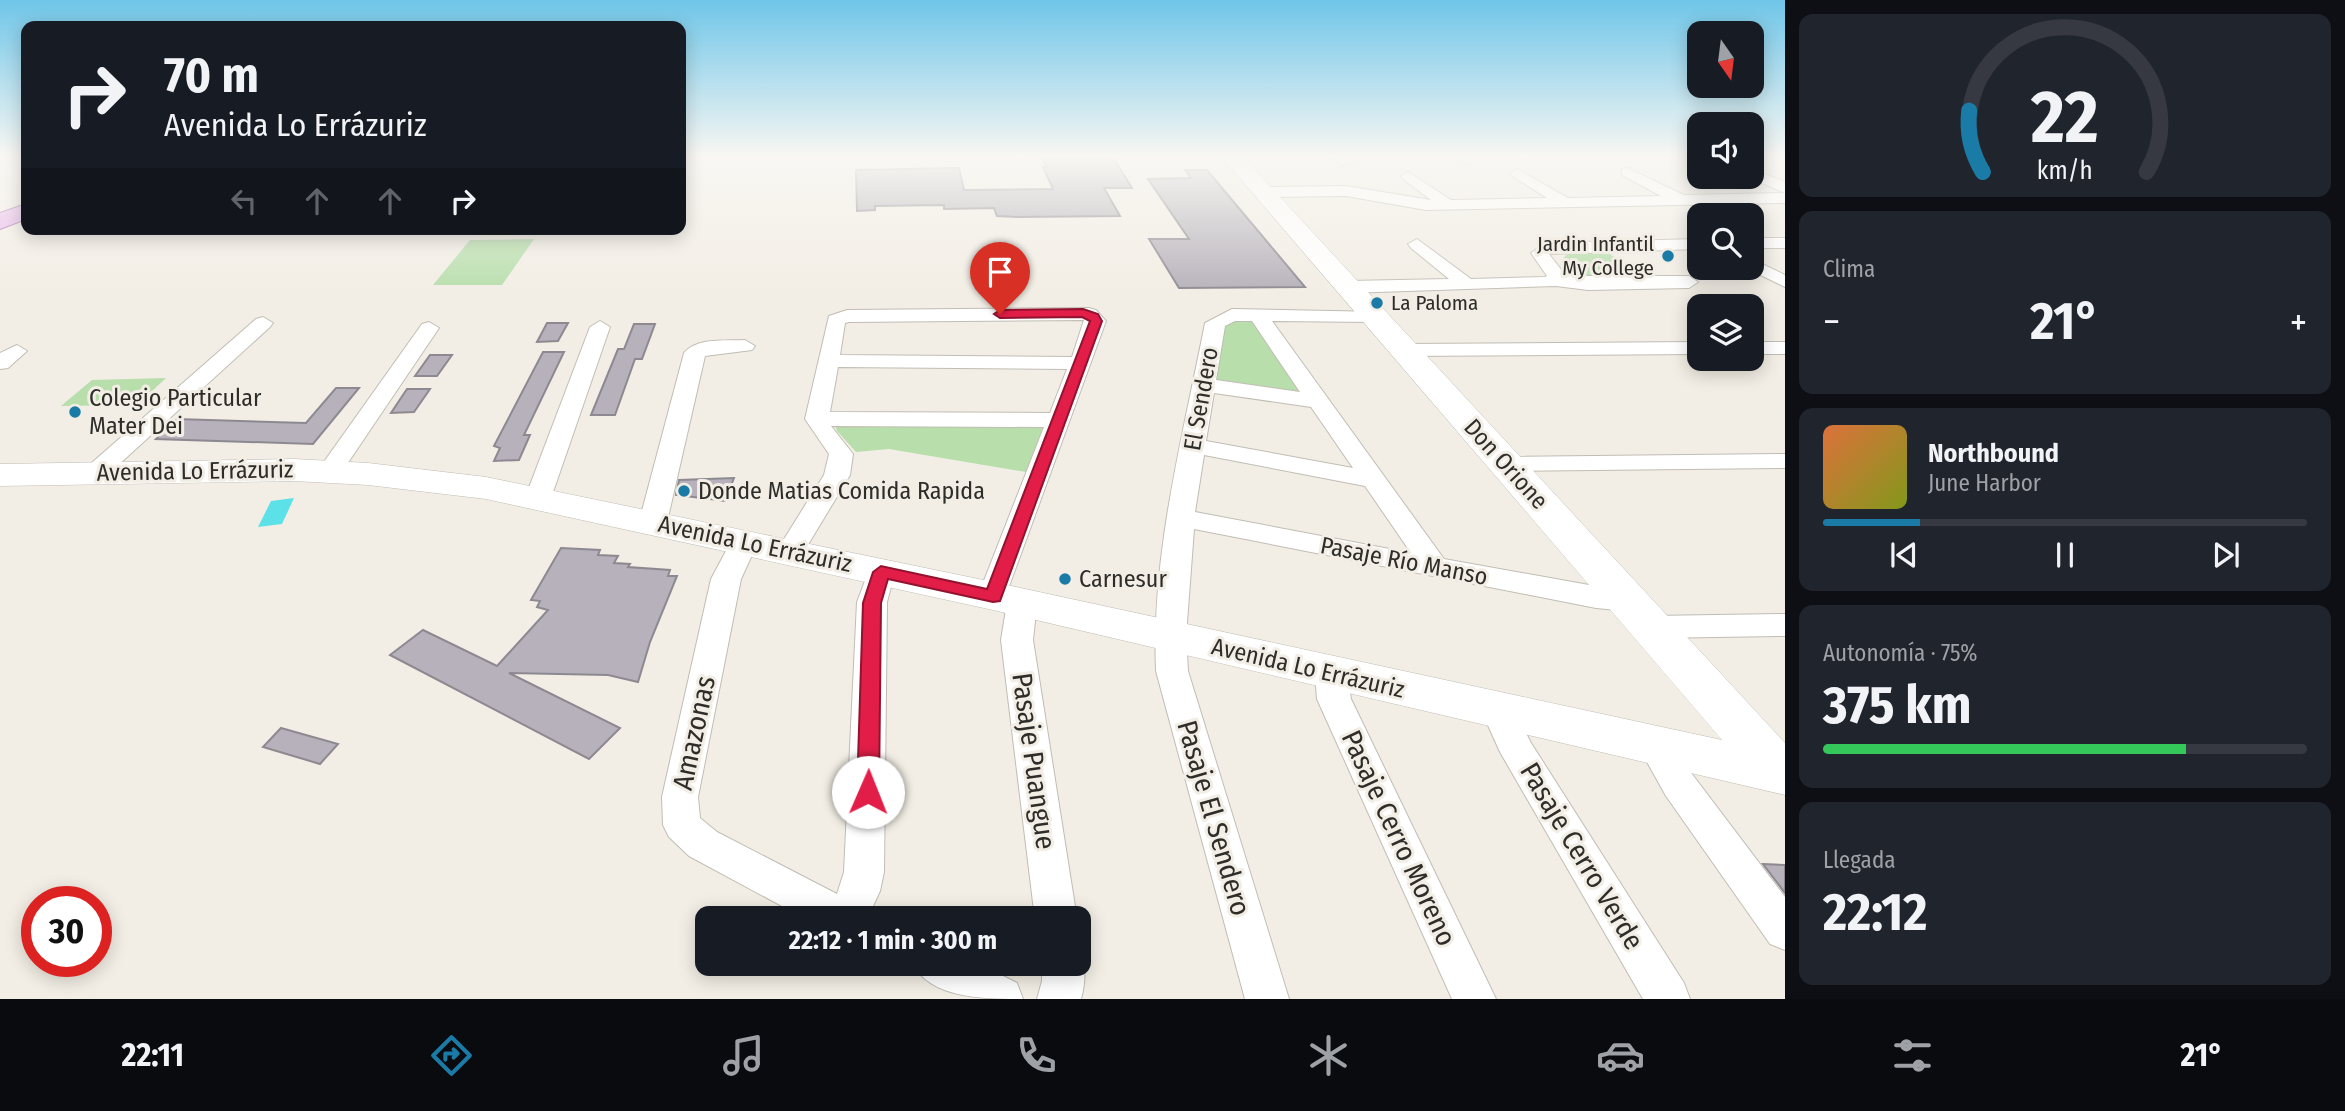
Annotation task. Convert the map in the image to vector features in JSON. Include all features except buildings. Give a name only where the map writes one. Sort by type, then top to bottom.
[{"type":"main road","name":"Don Orione","points":[[1273,203],[1783,773]]},
{"type":"main road","points":[[0,222],[21,213]]},
{"type":"main road","points":[[0,230],[21,221]]},
{"type":"main road","name":"Avenida Lo Errázuriz","points":[[0,475],[257,469],[330,471],[449,483],[538,498],[1008,599],[1499,712],[1783,773]]},
{"type":"street","points":[[1407,203],[1448,205],[1540,203]]},
{"type":"street","points":[[1445,203],[1448,205]]},
{"type":"street","points":[[1764,243],[1785,243]]},
{"type":"street","points":[[1416,244],[1467,285]]},
{"type":"street","points":[[1556,281],[1557,275],[1541,254],[1542,250],[1687,244]]},
{"type":"street","points":[[1602,246],[1657,282]]},
{"type":"street","points":[[1764,271],[1784,282]]},
{"type":"street","points":[[1348,287],[1556,281],[1581,284],[1689,282]]},
{"type":"street","name":"Pasaje Puangue","points":[[828,361],[836,320],[847,316],[1076,313],[1093,316],[1096,321],[1058,420],[1008,599],[1017,640],[1054,906]]},
{"type":"street","points":[[1258,315],[1435,567]]},
{"type":"street","name":"El Sendero","points":[[1170,636],[1181,518],[1215,323],[1224,316],[1374,316]]},
{"type":"street","points":[[96,472],[263,323]]},
{"type":"street","points":[[538,498],[600,327]]},
{"type":"street","points":[[330,471],[429,328]]},
{"type":"street","points":[[653,522],[695,354],[706,348],[745,346]]},
{"type":"street","points":[[1404,350],[1687,348]]},
{"type":"street","points":[[1764,348],[1783,349]]},
{"type":"street","points":[[790,552],[837,475],[841,463],[841,454],[819,426],[817,419],[828,361],[1080,363]]},
{"type":"street","points":[[1203,385],[1320,401]]},
{"type":"street","points":[[817,419],[1058,420]]},
{"type":"street","points":[[1193,446],[1374,480]]},
{"type":"street","points":[[1506,464],[1785,461]]},
{"type":"street","name":"Pasaje Río Manso","points":[[1181,518],[1597,598],[1640,614],[1785,625]]},
{"type":"street","name":"Amazonas","points":[[744,542],[726,579],[680,797],[682,825],[703,844],[821,906]]},
{"type":"street","points":[[852,906],[860,891],[865,859],[872,603],[881,572]]},
{"type":"street","name":"Pasaje El Sendero","points":[[1170,636],[1172,671],[1267,999]]},
{"type":"street","name":"Pasaje Cerro Moreno","points":[[1331,674],[1334,699],[1474,999]]},
{"type":"street","name":"Pasaje Cerro Verde","points":[[1499,712],[1518,752],[1668,999]]},
{"type":"street","points":[[1655,746],[1679,785],[1785,930]]},
{"type":"street","points":[[957,976],[1001,999]]},
{"type":"street","points":[[1059,999],[1064,976]]},
{"type":"green space","points":[[534,239],[502,285],[433,285],[470,240]]},
{"type":"green space","points":[[1569,252],[1607,252],[1646,279],[1577,280],[1562,260]]},
{"type":"green space","points":[[1254,318],[1307,394],[1213,383],[1221,326],[1230,320]]},
{"type":"green space","points":[[166,378],[137,405],[61,406],[92,380]]},
{"type":"green space","points":[[834,422],[1044,425],[1026,472],[889,449],[856,452],[837,431]]},
{"type":"water","points":[[294,498],[282,524],[258,527],[271,501]]},
{"type":"place","name":"Jardin Infantil My College","points":[[1668,256]]},
{"type":"place","name":"La Paloma","points":[[1377,303]]},
{"type":"place","name":"Colegio Particular Mater Dei","points":[[75,412]]},
{"type":"place","name":"Donde Matias Comida Rapida","points":[[684,491]]},
{"type":"place","name":"Carnesur","points":[[1065,579]]},
{"type":"route","points":[[868,792],[872,603],[873,592],[881,572],[993,596],[1096,321],[1093,316],[1083,313],[1000,314]]}]
